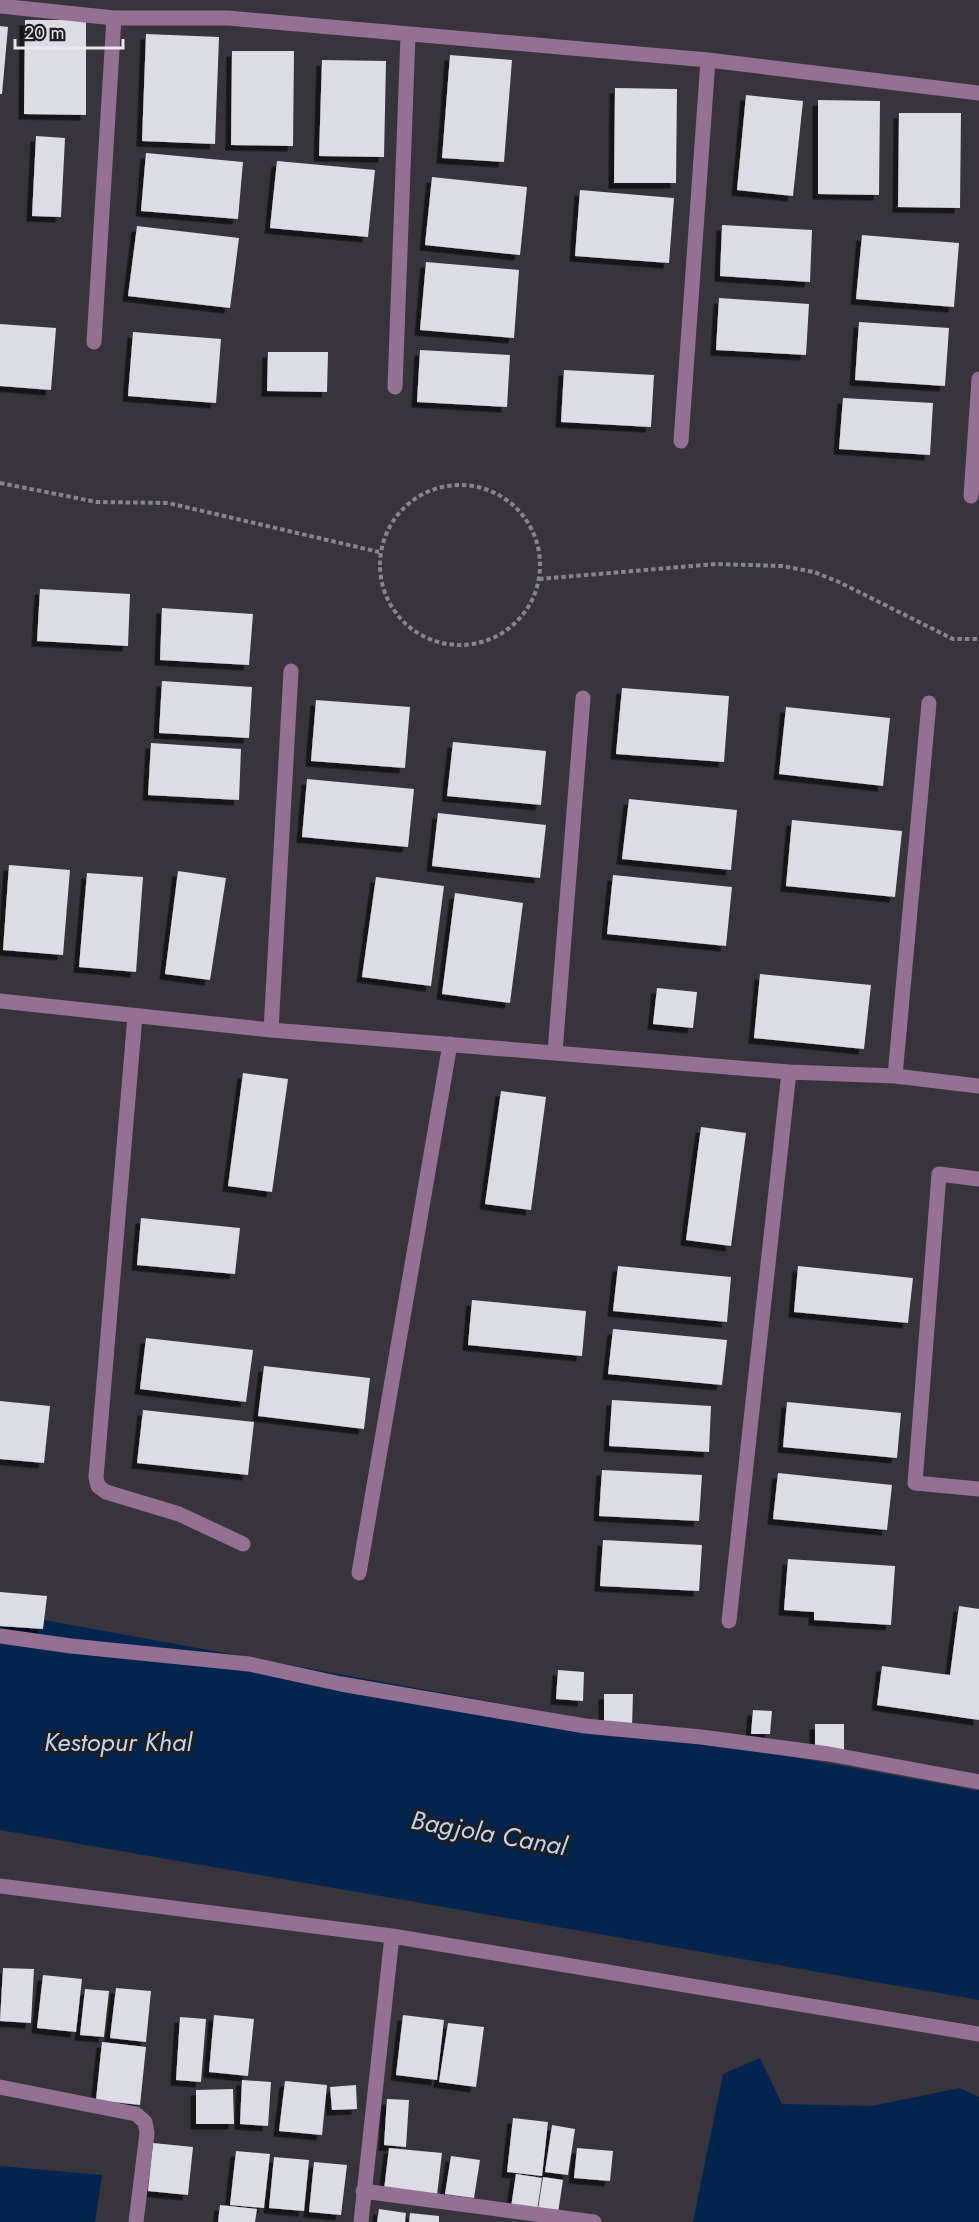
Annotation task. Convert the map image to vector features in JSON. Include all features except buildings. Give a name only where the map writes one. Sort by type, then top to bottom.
[{"type":"street","points":[[0,6],[114,18],[228,18],[708,60],[979,93]]},
{"type":"street","points":[[94,342],[114,18]]},
{"type":"street","points":[[395,387],[408,34]]},
{"type":"street","points":[[681,441],[708,60]]},
{"type":"street","points":[[971,496],[979,379]]},
{"type":"street","points":[[270,1030],[291,671]]},
{"type":"street","points":[[555,1052],[583,698]]},
{"type":"street","points":[[896,1076],[929,703]]},
{"type":"street","points":[[0,1001],[270,1030],[789,1072],[896,1076],[979,1086]]},
{"type":"street","points":[[135,1016],[96,1477],[98,1486],[106,1492],[179,1514],[243,1544]]},
{"type":"street","points":[[360,1574],[450,1044]]},
{"type":"street","points":[[729,1621],[789,1072]]},
{"type":"street","points":[[979,1179],[939,1174],[915,1483],[979,1489]]},
{"type":"street","points":[[0,1636],[70,1646],[249,1664],[341,1684],[585,1726],[700,1737],[829,1754],[979,1782]]},
{"type":"street","points":[[0,1886],[392,1936],[979,2034]]},
{"type":"street","points":[[360,2222],[392,1936]]},
{"type":"street","points":[[0,2086],[136,2114],[145,2121],[147,2133],[136,2222]]},
{"type":"street","points":[[363,2190],[594,2222]]},
{"type":"path","points":[[0,483],[88,501],[177,504],[379,552]]},
{"type":"path","points":[[454,486],[475,487],[495,493],[513,505],[526,520],[536,539],[540,559],[539,579],[533,599],[521,617],[506,631],[488,641],[466,645],[446,644],[426,638],[408,627],[394,611],[385,592],[379,552],[399,513],[415,499],[433,490],[454,486]]},
{"type":"path","points":[[539,579],[716,564],[782,566],[814,572],[839,582],[953,639],[979,639]]},
{"type":"water","name":"Kestopur Khal","points":[[0,1612],[979,1791],[979,2000],[0,1830]]},
{"type":"water","points":[[760,2058],[782,2104],[871,2106],[960,2088],[979,2097],[979,2222],[693,2222],[723,2074]]},
{"type":"water","points":[[0,2166],[102,2175],[95,2222],[0,2222]]},
{"type":"water label","name":"Bagjola Canal","points":[[489,1833]]}]
